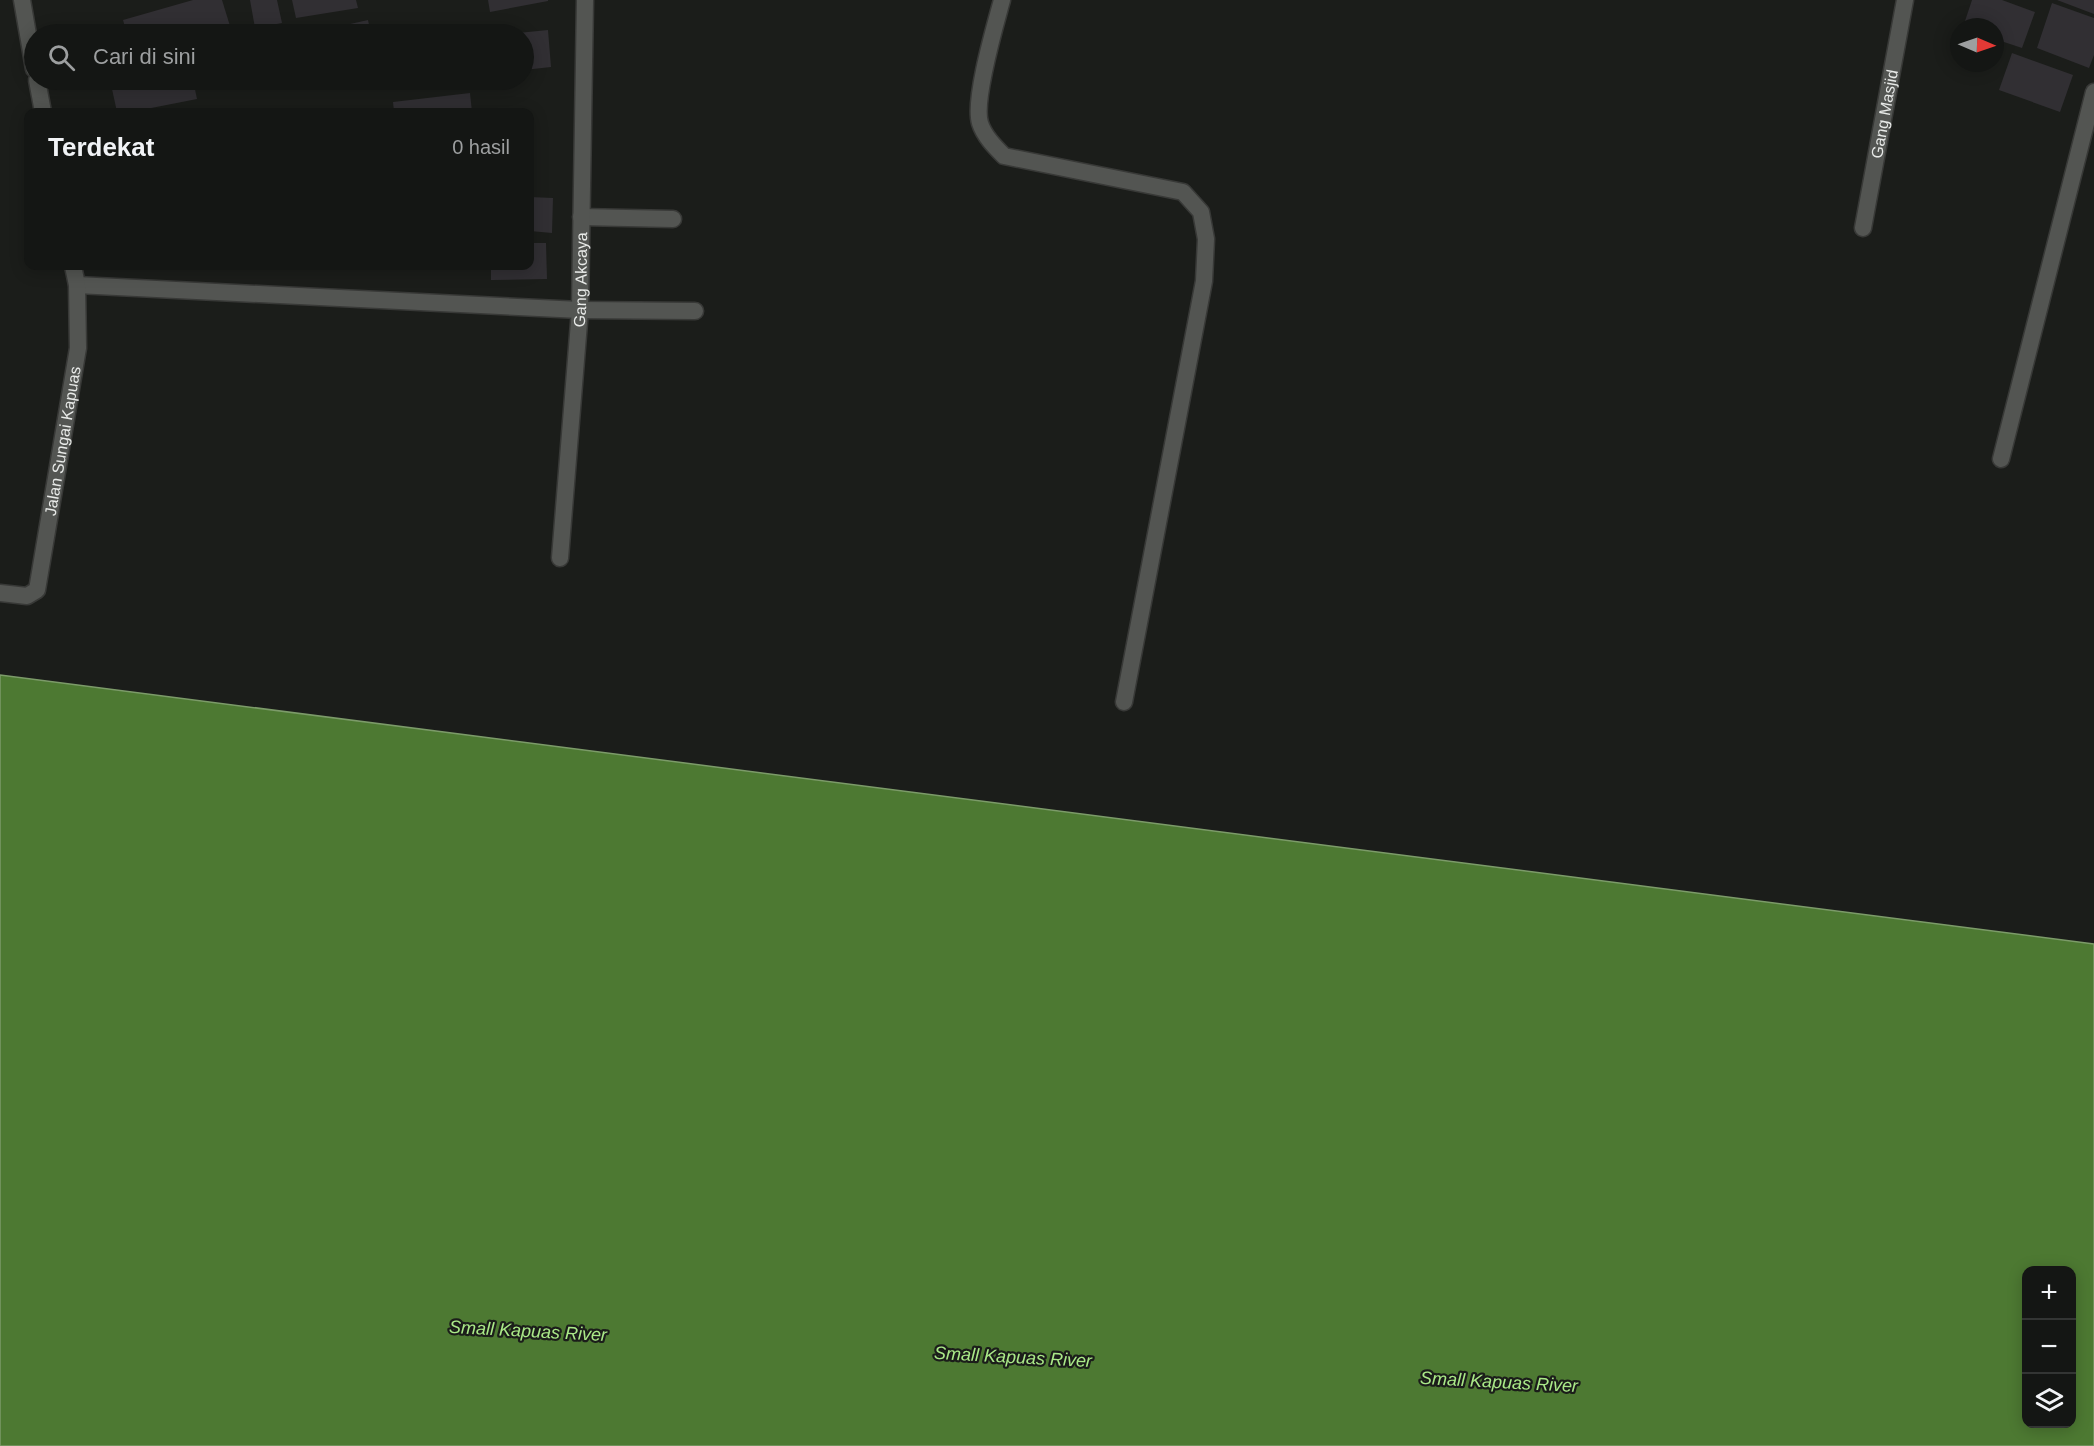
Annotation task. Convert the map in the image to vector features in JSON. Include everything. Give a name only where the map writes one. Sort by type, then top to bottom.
[{"type":"street","points":[[22,0],[26,24]]},
{"type":"street","name":"Gang Akcaya","points":[[560,558],[580,310],[585,0]]},
{"type":"street","points":[[1002,0],[978,100],[979,123],[989,140],[1004,156],[1183,192],[1201,212],[1206,239],[1204,280],[1124,702]]},
{"type":"street","name":"Gang Masjid","points":[[1863,228],[1905,0]]},
{"type":"street","points":[[39,90],[42,108]]},
{"type":"street","points":[[2001,459],[2094,92]]},
{"type":"street","points":[[581,217],[674,219]]},
{"type":"street","name":"Jalan Sungai Kapuas","points":[[6,594],[27,596],[37,590],[78,348],[77,285],[74,270]]},
{"type":"street","points":[[77,285],[580,310],[695,311]]},
{"type":"water","name":"Small Kapuas River","points":[[0,675],[2094,944],[2094,1446],[0,1446]]},
{"type":"building","points":[[193,0],[222,0],[229,24],[124,24],[123,20]]},
{"type":"building","points":[[250,0],[277,0],[282,23],[254,24]]},
{"type":"building","points":[[292,0],[356,0],[358,8],[296,18]]},
{"type":"building","points":[[488,0],[548,0],[548,1],[490,12]]},
{"type":"building","points":[[1972,0],[2002,0],[2035,12],[2022,48],[2004,42],[2004,18],[1966,18]]},
{"type":"building","points":[[2057,0],[2094,0],[2094,14]]},
{"type":"building","points":[[2052,3],[2094,18],[2094,55],[2089,68],[2037,48]]},
{"type":"building","points":[[368,20],[369,24],[350,24]]},
{"type":"building","points":[[548,30],[551,67],[534,69],[534,31]]},
{"type":"building","points":[[2012,53],[2073,75],[2060,112],[1999,90]]},
{"type":"building","points":[[112,90],[195,90],[197,99],[151,108],[116,108]]},
{"type":"building","points":[[470,93],[472,108],[394,108],[393,102]]},
{"type":"building","points":[[534,197],[553,198],[552,233],[534,231]]},
{"type":"building","points":[[534,243],[546,243],[547,279],[491,280],[491,270],[534,270]]}]
